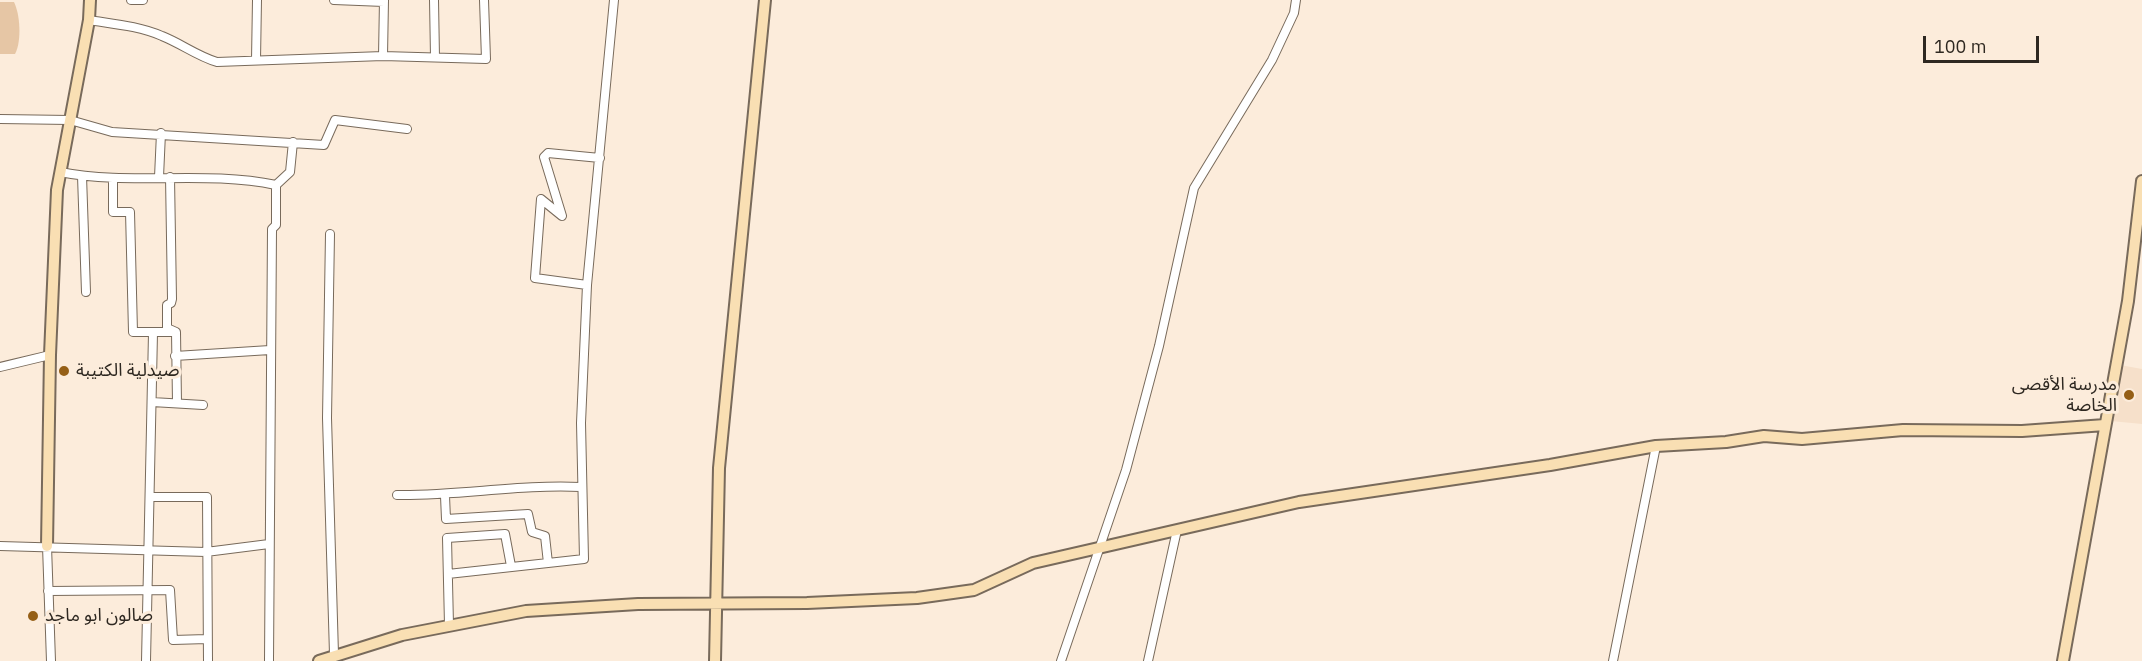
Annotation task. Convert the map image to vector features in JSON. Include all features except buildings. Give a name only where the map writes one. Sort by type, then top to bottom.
[{"type":"street","points":[[51,661],[47,546],[50,355],[57,190],[89,21],[90,0]]},
{"type":"street","points":[[131,0],[143,0]]},
{"type":"street","points":[[256,60],[257,0]]},
{"type":"street","points":[[334,0],[384,1],[383,56]]},
{"type":"street","points":[[434,0],[435,57]]},
{"type":"street","points":[[89,21],[140,28],[162,36],[198,56],[217,62],[383,56],[486,59],[484,0]]},
{"type":"street","points":[[448,574],[584,559],[581,487],[587,285],[614,0]]},
{"type":"street","points":[[715,661],[721,447],[765,0]]},
{"type":"street","points":[[1061,661],[1126,470],[1159,346],[1194,188],[1272,60],[1294,13],[1296,0]]},
{"type":"street","points":[[0,119],[70,120],[112,132],[161,133],[324,145],[335,120],[407,129]]},
{"type":"street","points":[[159,177],[161,133]]},
{"type":"street","points":[[268,661],[272,229],[276,225],[276,185],[290,172],[293,142]]},
{"type":"street","points":[[587,285],[535,278],[541,199],[562,216],[544,157],[548,153],[600,158]]},
{"type":"street","points":[[60,172],[112,179],[159,177],[235,179],[276,185]]},
{"type":"street","points":[[82,176],[86,292]]},
{"type":"street","points":[[170,177],[172,299],[167,305],[167,328],[176,332]]},
{"type":"street","points":[[112,179],[113,212],[130,212],[133,332],[176,332]]},
{"type":"street","points":[[2063,661],[2128,301],[2142,181]]},
{"type":"street","points":[[330,234],[327,418],[334,654]]},
{"type":"street","points":[[176,332],[177,403]]},
{"type":"street","points":[[146,661],[145,591],[150,496],[153,333]]},
{"type":"street","points":[[175,356],[270,350]]},
{"type":"street","points":[[0,367],[50,355]]},
{"type":"street","points":[[152,402],[203,405]]},
{"type":"street","points":[[319,661],[334,654],[449,625],[562,607],[917,598],[974,590],[1033,563],[1299,502],[1550,465],[1656,446],[1726,442],[1764,436],[1802,439],[1903,430],[2022,431],[2105,425]]},
{"type":"street","points":[[1613,661],[1656,446]]},
{"type":"street","points":[[397,495],[445,496],[486,491],[581,487]]},
{"type":"street","points":[[150,496],[207,497],[208,661]]},
{"type":"street","points":[[445,496],[446,519],[528,514],[532,532],[545,536],[548,563]]},
{"type":"street","points":[[1148,661],[1177,530]]},
{"type":"street","points":[[449,625],[447,538],[505,534],[511,566]]},
{"type":"street","points":[[0,546],[206,552],[270,544]]},
{"type":"street","points":[[48,591],[170,591],[173,639],[207,639]]},
{"type":"shaded area","points":[[0,2],[14,2],[16,7],[19,35],[15,54],[0,54]]},
{"type":"shaded area","name":"مدرسة الأقصى الخاصة","points":[[2120,365],[2142,369],[2142,424],[2111,421]]},
{"type":"place","name":"صيدلية الكتيبة","points":[[64,371]]},
{"type":"place","name":"مدرسة الأقصى الخاصة","points":[[2129,395]]},
{"type":"place","name":"صالون ابو ماجد","points":[[33,616]]}]
